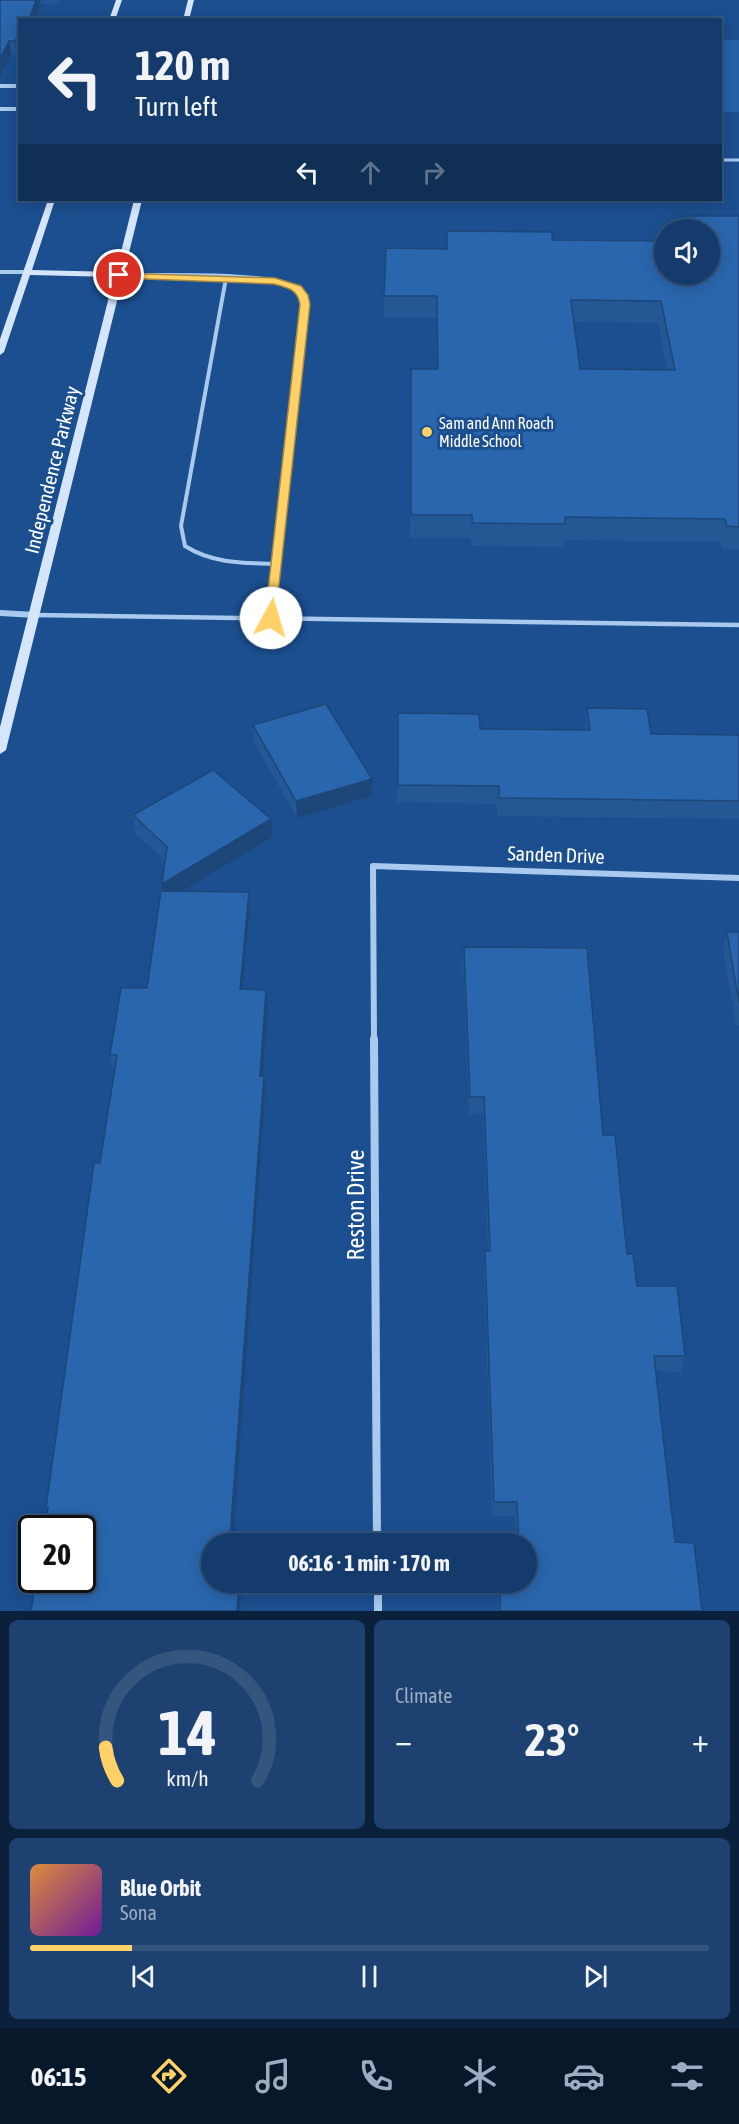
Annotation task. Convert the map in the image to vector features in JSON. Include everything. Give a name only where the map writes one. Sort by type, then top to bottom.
[{"type":"main road","points":[[113,18],[119,0]]},
{"type":"main road","points":[[186,18],[191,0]]},
{"type":"main road","points":[[0,352],[51,201]]},
{"type":"main road","name":"Independence Parkway","points":[[0,750],[138,201]]},
{"type":"main road","points":[[27,272],[119,275]]},
{"type":"street","points":[[0,86],[18,86]]},
{"type":"street","points":[[0,109],[18,109]]},
{"type":"street","points":[[0,613],[34,615]]},
{"type":"street","name":"Sanden Drive","points":[[373,866],[739,878]]},
{"type":"street","name":"Reston Drive","points":[[373,866],[377,1533]]},
{"type":"street","points":[[378,1593],[378,1611]]},
{"type":"lane","points":[[722,160],[739,160]]},
{"type":"lane","points":[[0,272],[27,272]]},
{"type":"lane","points":[[119,275],[260,279],[297,288],[305,300],[271,618]]},
{"type":"lane","points":[[226,278],[181,526],[185,546],[197,555],[214,561],[277,564]]},
{"type":"lane","points":[[34,615],[739,625]]},
{"type":"shaded area","points":[[722,39],[739,40],[739,112],[722,112]]},
{"type":"building","points":[[0,0],[36,0],[30,18],[18,18],[18,36],[15,41],[9,41],[0,59]]},
{"type":"building","name":"Sam and Ann Roach Middle School","points":[[685,216],[739,216],[739,527],[727,526],[725,519],[565,517],[565,524],[472,523],[472,515],[411,515],[411,369],[438,369],[437,296],[384,296],[386,248],[447,249],[447,231],[552,232],[552,240],[654,241],[654,285],[720,285],[720,219],[686,219]],"holes":[[[571,300],[661,301],[675,370],[580,369]]]},
{"type":"building","points":[[326,704],[372,779],[296,801],[253,725]]},
{"type":"building","points":[[587,708],[647,709],[651,734],[739,735],[739,801],[499,798],[499,786],[398,785],[398,713],[479,714],[480,729],[590,730]]},
{"type":"building","points":[[213,770],[271,819],[162,884],[167,847],[133,815]]},
{"type":"building","points":[[161,891],[249,892],[240,989],[266,990],[260,1076],[264,1076],[230,1533],[201,1533],[201,1593],[238,1593],[237,1611],[31,1611],[34,1593],[96,1593],[96,1515],[47,1515],[48,1508],[46,1508],[94,1163],[100,1163],[117,1055],[110,1055],[121,988],[147,988]]},
{"type":"building","points":[[727,932],[739,932],[739,1003]]},
{"type":"building","points":[[464,947],[587,948],[603,1135],[615,1135],[627,1254],[633,1254],[637,1286],[677,1286],[685,1356],[654,1356],[675,1542],[694,1543],[702,1611],[500,1611],[500,1593],[537,1593],[537,1533],[518,1533],[517,1502],[494,1502],[485,1251],[490,1251],[484,1097],[470,1097]]},
{"type":"place","name":"Sam and Ann Roach Middle School","points":[[427,432]]},
{"type":"route","points":[[119,275],[260,279],[288,284],[297,288],[303,295],[305,304],[271,618]]}]
